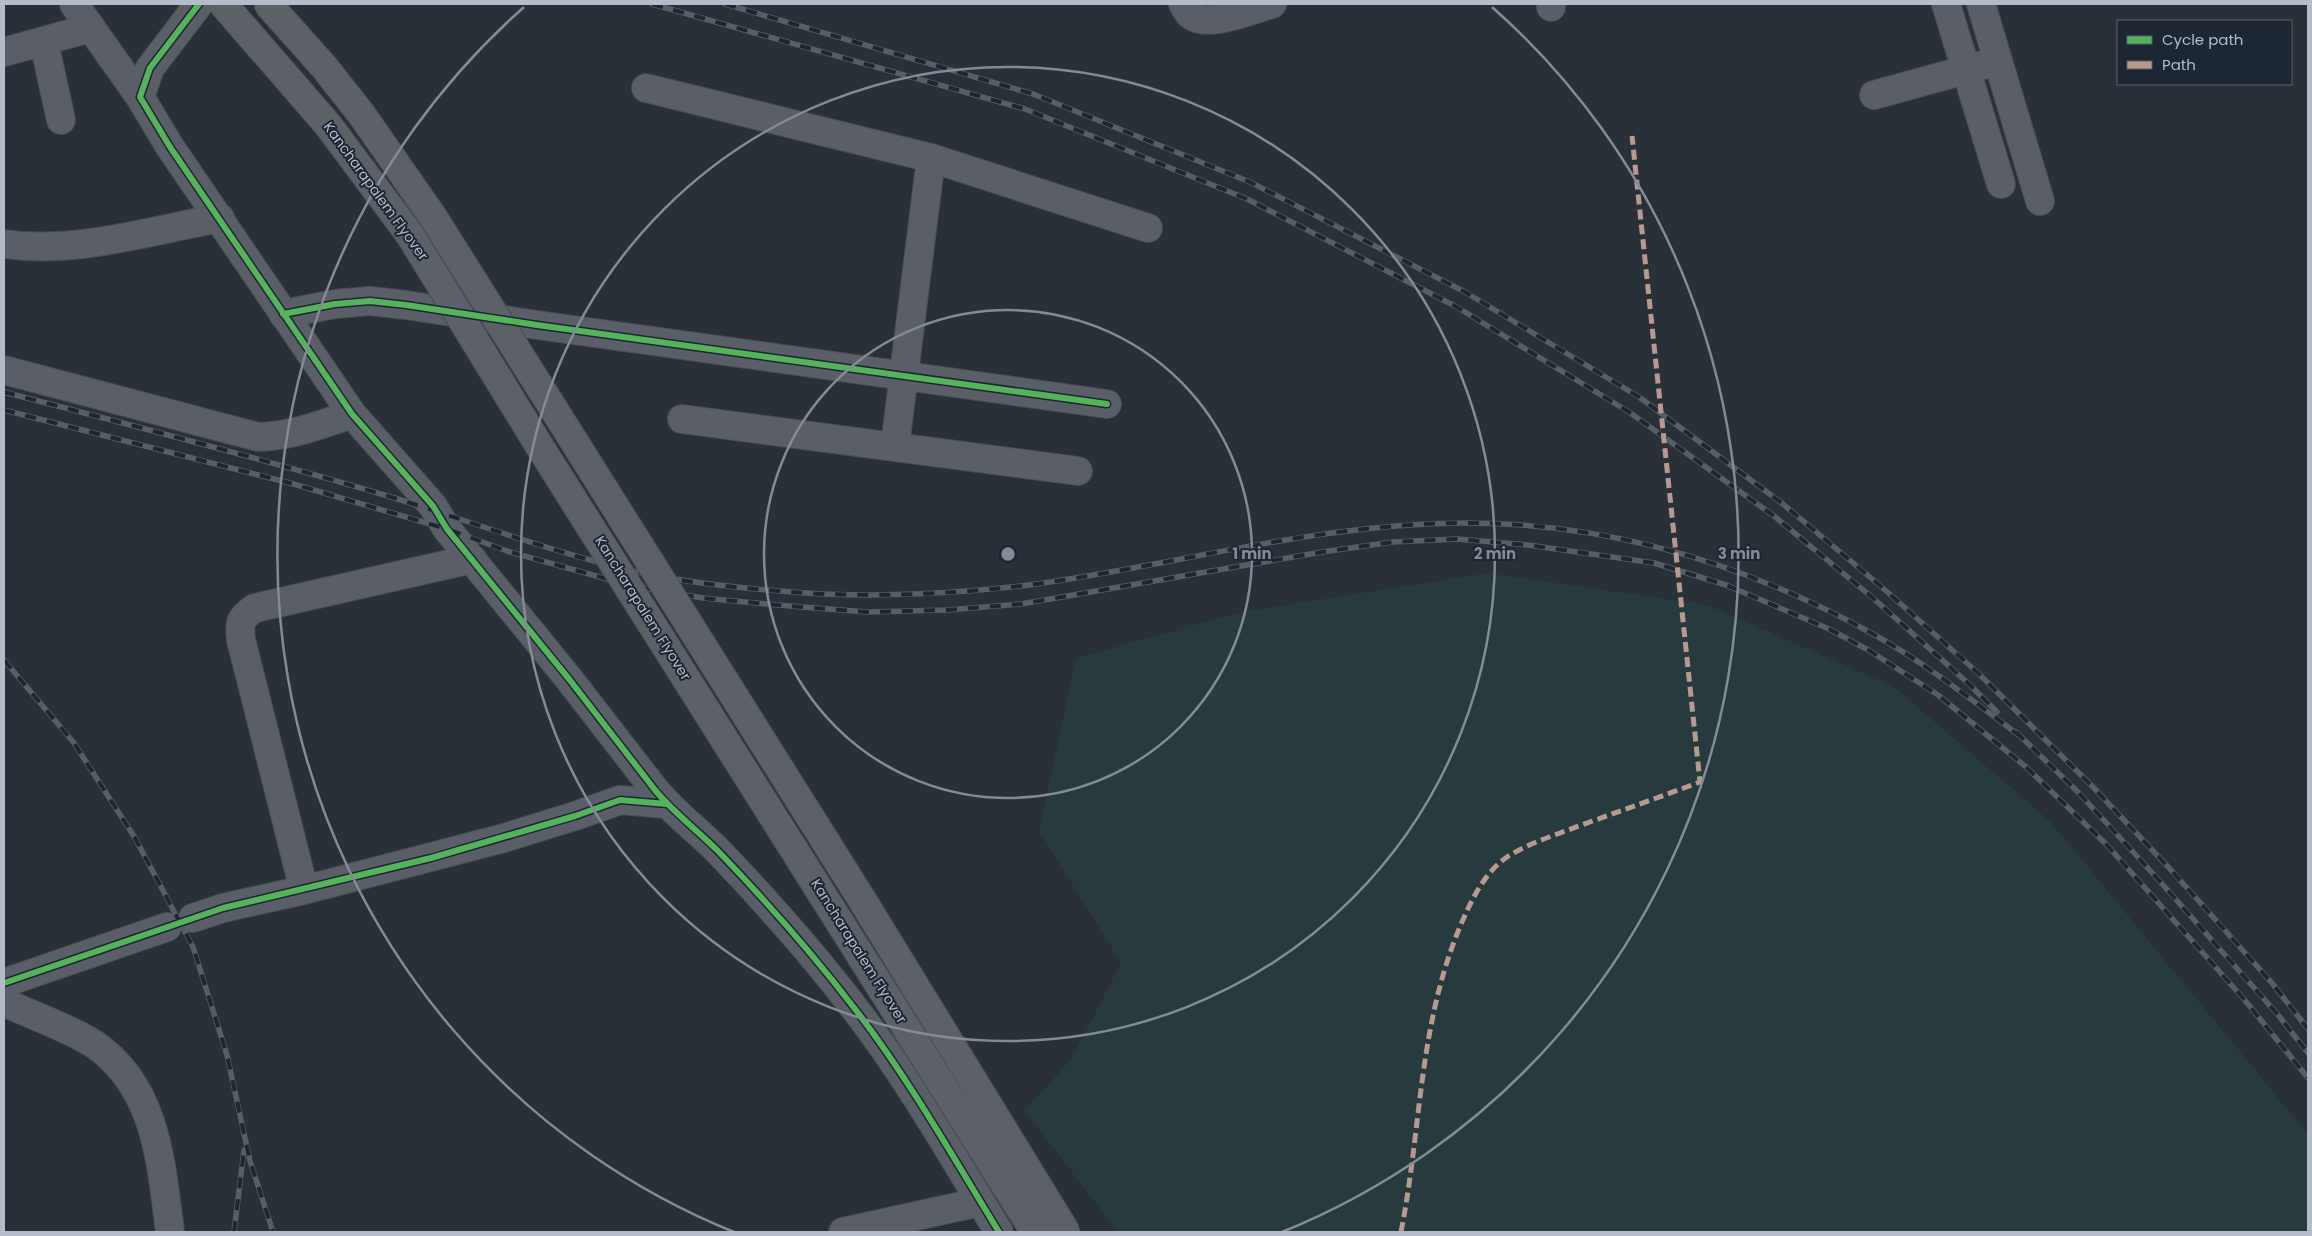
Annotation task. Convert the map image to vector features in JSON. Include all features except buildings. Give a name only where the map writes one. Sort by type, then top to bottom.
[{"type":"main road","name":"Kancharapalem Flyover","points":[[224,4],[328,125],[410,235],[540,447],[1035,1232]]},
{"type":"main road","name":"Kancharapalem Flyover","points":[[268,4],[325,68],[362,115],[433,217],[866,907],[1066,1232]]},
{"type":"street","points":[[74,4],[140,97],[170,147],[352,414],[433,506],[447,529],[667,804],[716,850],[785,924],[855,1008],[885,1051],[999,1232]]},
{"type":"street","points":[[140,97],[150,68],[199,4]]},
{"type":"street","points":[[1183,4],[1191,16],[1202,20],[1215,20],[1272,4]]},
{"type":"street","points":[[1946,4],[2001,184]]},
{"type":"street","points":[[1982,4],[2040,201]]},
{"type":"street","points":[[4,52],[90,28]]},
{"type":"street","points":[[44,42],[61,120]]},
{"type":"street","points":[[1874,95],[1999,62]]},
{"type":"street","points":[[646,88],[931,158],[1148,228]]},
{"type":"street","points":[[895,446],[931,158]]},
{"type":"street","points":[[4,244],[44,247],[80,245],[220,218]]},
{"type":"street","points":[[283,314],[335,304],[379,302],[1107,404]]},
{"type":"street","points":[[4,370],[258,437],[290,434],[352,414]]},
{"type":"street","points":[[682,419],[1078,471]]},
{"type":"street","points":[[304,890],[241,640],[240,626],[244,615],[255,608],[472,559]]},
{"type":"street","points":[[620,800],[636,766]]},
{"type":"street","points":[[193,918],[222,908],[304,890],[504,838],[620,800],[667,804]]},
{"type":"street","points":[[4,983],[167,927]]},
{"type":"street","points":[[4,1002],[94,1044],[121,1066],[140,1094],[156,1140],[170,1232]]},
{"type":"street","points":[[843,1232],[898,1227],[980,1202]]},
{"type":"green space","points":[[1487,573],[1708,605],[1894,687],[2050,821],[2308,1134],[2308,1232],[1118,1232],[1024,1110],[1070,1061],[1121,963],[1039,831],[1076,658],[1241,612]]},
{"type":"railway","points":[[652,4],[1025,109],[1247,199],[1455,306],[1629,412],[1774,516],[1873,598],[1970,685],[1997,712]]},
{"type":"railway","points":[[725,4],[1033,94],[1250,182],[1465,292],[1639,397],[1783,504],[1884,589],[1978,673],[2092,786],[2171,870],[2272,983],[2308,1029]]},
{"type":"railway","points":[[4,392],[334,480],[601,563],[669,578],[706,584],[761,589],[870,595],[991,589],[1068,579],[1302,537],[1396,526],[1459,523],[1521,525],[1583,532],[1643,544],[1702,560],[1760,580],[1817,605],[1873,634],[1911,657],[2020,736]]},
{"type":"railway","points":[[4,410],[290,483],[447,529],[507,551],[632,586],[703,598],[777,605],[867,612],[947,610],[1021,604],[1322,552],[1393,542],[1457,539],[1528,545],[1654,563],[1726,585],[1829,629],[1870,651],[1938,695],[2026,767],[2106,844],[2243,998],[2308,1078]]},
{"type":"railway","points":[[4,660],[74,743],[135,838],[193,947],[227,1055],[250,1161],[273,1232]]},
{"type":"railway","points":[[2016,732],[2078,792],[2156,877],[2279,1016],[2308,1053]]},
{"type":"railway","points":[[234,1232],[244,1150]]},
{"type":"marked path","points":[[1401,1232],[1429,1037],[1437,999],[1448,960],[1462,922],[1480,886],[1499,863],[1524,848],[1551,836],[1700,782],[1632,136]]},
{"type":"cycle path","points":[[199,4],[150,68],[140,97],[170,147],[352,414],[433,506],[447,529],[569,679],[655,790],[754,889],[839,988],[894,1063],[999,1232]]},
{"type":"cycle path","points":[[283,314],[335,304],[370,301],[1107,404]]},
{"type":"cycle path","points":[[4,983],[223,908],[431,858],[575,816],[620,800],[667,804]]}]
